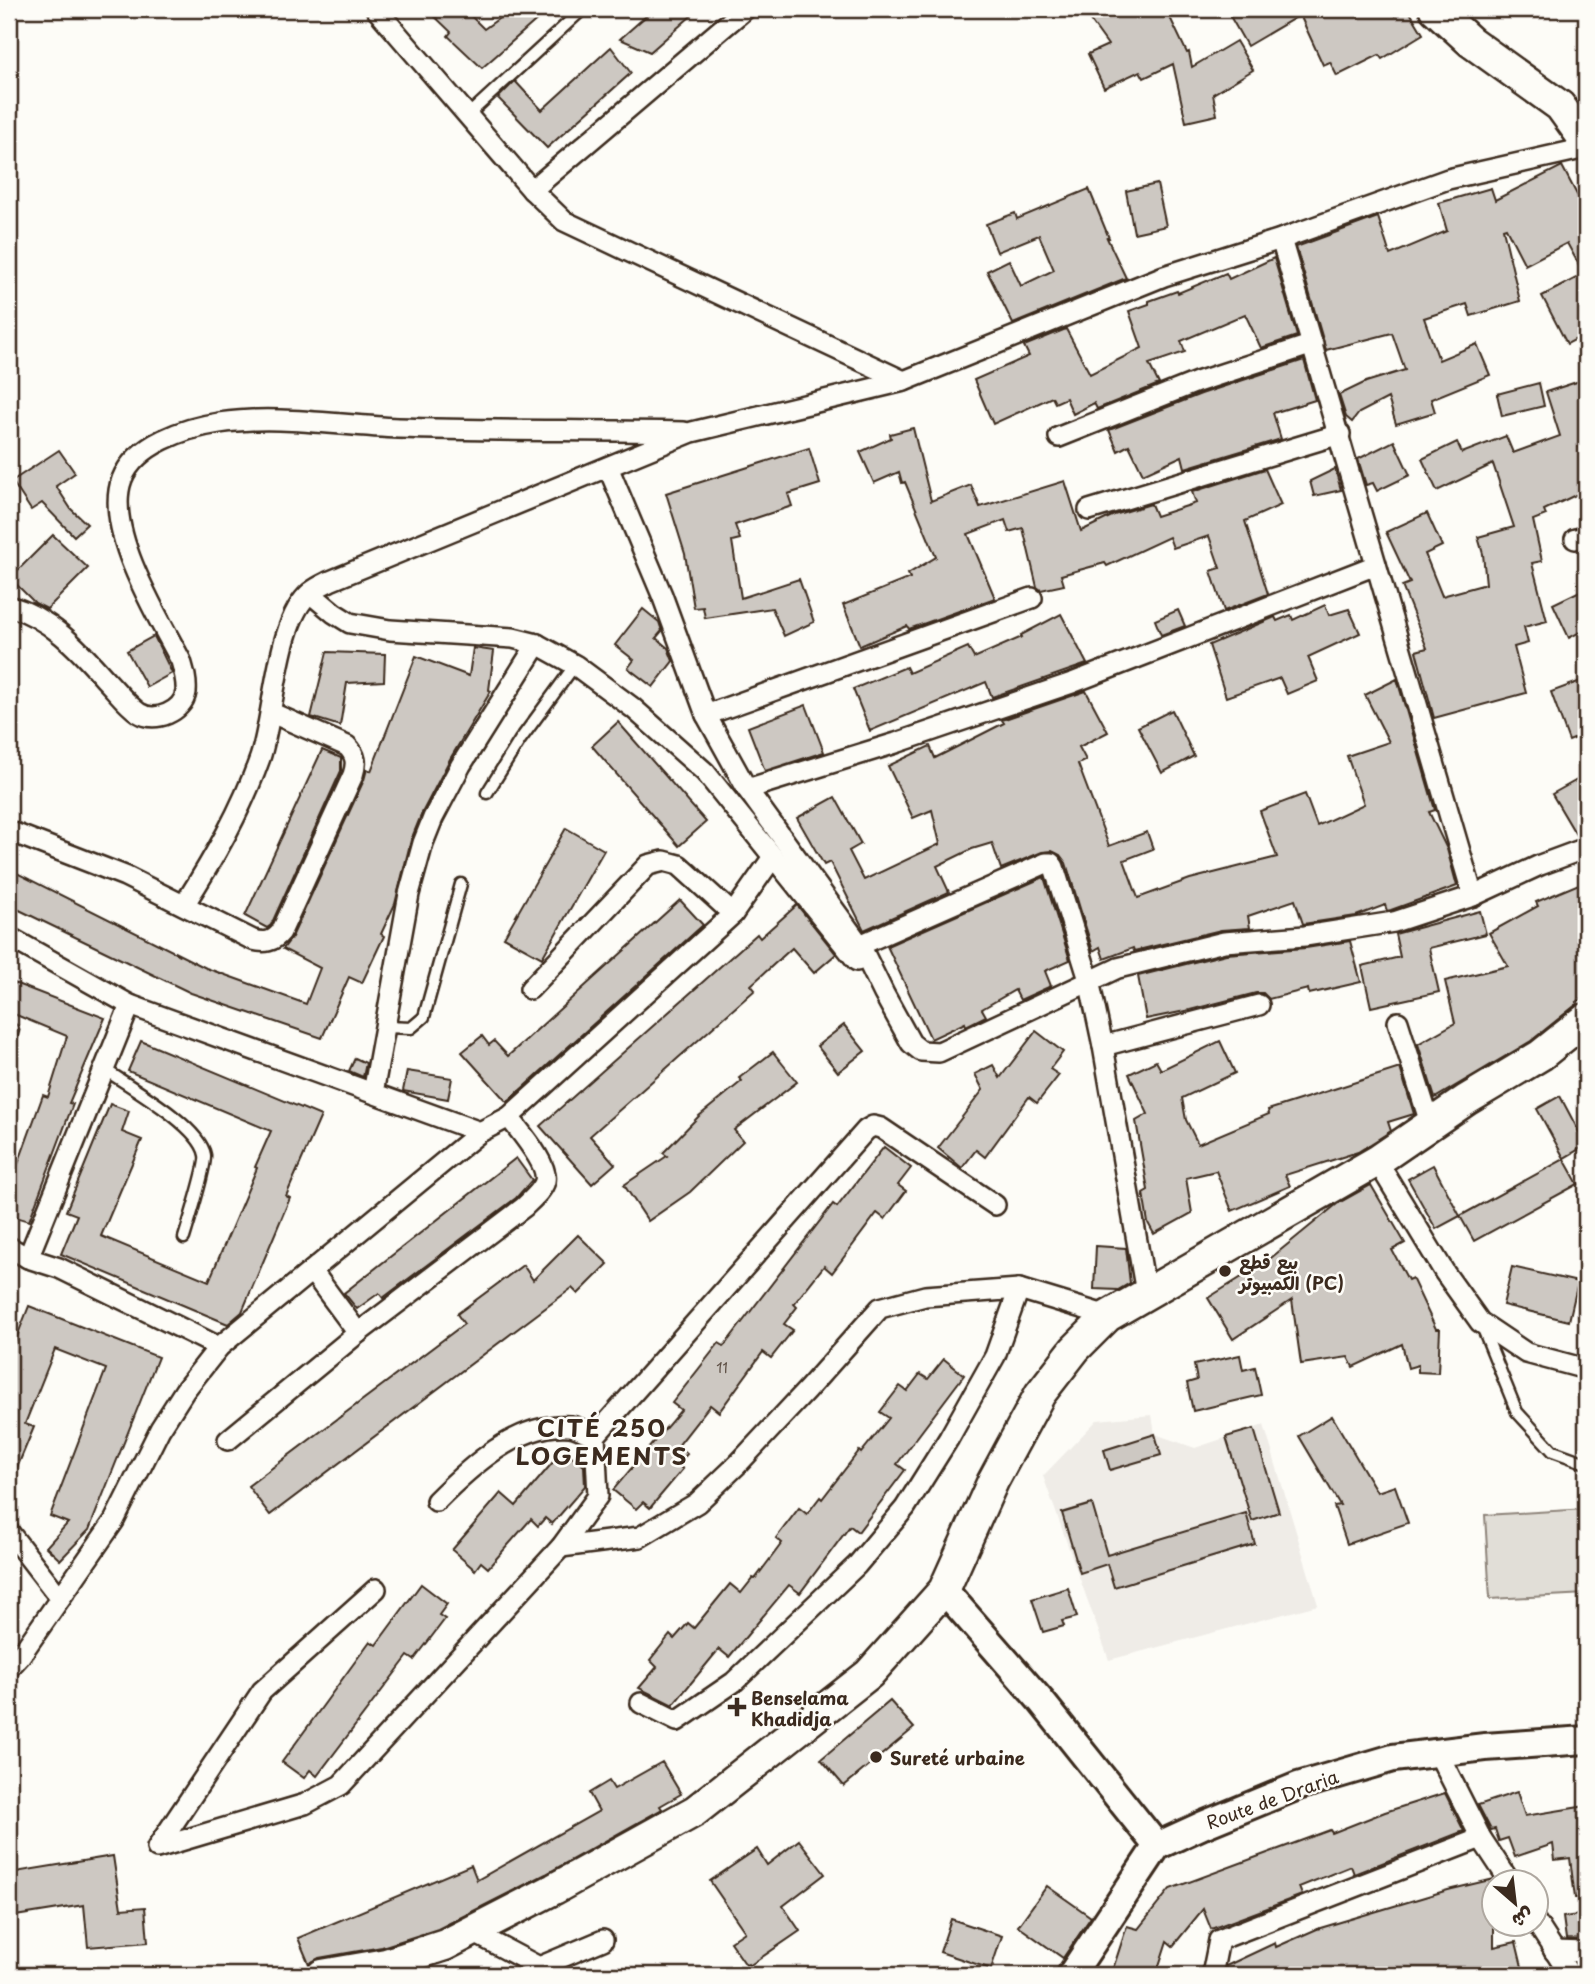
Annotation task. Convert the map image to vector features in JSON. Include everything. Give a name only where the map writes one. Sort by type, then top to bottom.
[{"type":"main road","points":[[1435,9],[1471,43],[1560,106],[1586,142]]},
{"type":"main road","points":[[322,1975],[386,1964],[445,1945],[554,1889],[695,1811],[869,1674],[944,1590],[993,1481],[1040,1394],[1075,1349],[1108,1316],[1377,1161],[1430,1123],[1541,1055],[1586,1019]]},
{"type":"main road","points":[[944,1590],[1041,1700],[1157,1846],[1071,1975]]},
{"type":"main road","name":"Route de Draria","points":[[1157,1846],[1298,1786],[1393,1758],[1485,1747],[1586,1740]]},
{"type":"street","points":[[376,9],[532,190],[564,221],[904,381]]},
{"type":"street","points":[[532,190],[740,10]]},
{"type":"street","points":[[184,905],[231,825],[260,757],[272,713],[285,637],[296,612],[310,593],[354,569],[692,432],[904,381],[1164,276],[1281,239],[1448,179],[1586,148]]},
{"type":"street","points":[[1281,239],[1473,896]]},
{"type":"street","points":[[1059,437],[1197,382],[1313,344]]},
{"type":"street","points":[[9,606],[27,611],[56,629],[83,654],[127,703],[141,714],[150,717],[166,715],[184,698],[186,678],[181,661],[124,544],[118,503],[121,480],[130,464],[146,450],[169,437],[219,423],[253,420],[399,428],[692,432]]},
{"type":"street","points":[[1089,510],[1340,434]]},
{"type":"street","points":[[608,467],[662,595],[706,715],[747,789],[860,945],[911,1043],[921,1051],[939,1052],[1118,968],[1224,942],[1304,936],[1394,922],[1473,896],[1540,865],[1586,848]]},
{"type":"street","points":[[747,789],[896,743],[1072,683],[1376,565]]},
{"type":"street","points":[[310,593],[350,623],[373,628],[513,638],[537,644],[575,665],[632,708],[705,772],[884,994]]},
{"type":"street","points":[[706,715],[1032,598]]},
{"type":"street","points":[[373,1093],[409,894],[428,831],[460,765],[537,644]]},
{"type":"street","points":[[9,831],[125,876],[259,942],[271,940],[281,932],[353,775],[356,762],[355,756],[346,746],[272,713]]},
{"type":"street","points":[[9,1668],[114,1521],[160,1429],[185,1390],[219,1347],[480,1132],[509,1117],[733,914],[773,857]]},
{"type":"street","points":[[530,989],[649,865],[664,861],[679,865],[733,914]]},
{"type":"street","points":[[860,945],[1051,863],[1089,980],[1146,1293]]},
{"type":"street","points":[[9,937],[130,1005],[480,1132]]},
{"type":"street","points":[[27,1258],[130,1005]]},
{"type":"street","points":[[1103,1046],[1259,1005]]},
{"type":"street","points":[[1398,1022],[1430,1123]]},
{"type":"street","points":[[228,1440],[358,1333],[524,1207],[544,1184],[545,1174],[538,1156],[509,1117]]},
{"type":"street","points":[[376,1589],[262,1691],[158,1848],[305,1804],[341,1785],[561,1546],[598,1496],[595,1436],[848,1150],[873,1126],[881,1128],[995,1205]]},
{"type":"street","points":[[1377,1161],[1445,1273],[1480,1322],[1526,1353],[1586,1369]]},
{"type":"street","points":[[9,1247],[27,1258],[59,1268],[219,1347]]},
{"type":"street","points":[[312,1271],[358,1333]]},
{"type":"street","points":[[561,1546],[640,1536],[697,1503],[781,1418],[880,1308],[925,1296],[1019,1289],[1108,1316]]},
{"type":"street","points":[[641,1703],[677,1721],[734,1682],[857,1565],[905,1508],[949,1438],[995,1356],[1019,1289]]},
{"type":"street","points":[[436,1501],[474,1464],[533,1429],[572,1426],[595,1436]]},
{"type":"street","points":[[9,1532],[60,1598]]},
{"type":"street","points":[[1438,1752],[1481,1838],[1501,1868]]},
{"type":"street","points":[[1212,1975],[1219,1940],[1481,1838]]},
{"type":"street","points":[[471,1931],[539,1967],[603,1940]]},
{"type":"street","points":[[1545,1938],[1567,1975]]},
{"type":"street","points":[[1554,1951],[1586,1952]]},
{"type":"lane","points":[[468,116],[583,9]]},
{"type":"lane","points":[[487,793],[520,740],[575,665]]},
{"type":"lane","points":[[386,1027],[411,1028],[424,1017],[461,884]]},
{"type":"lane","points":[[9,1041],[13,1030]]},
{"type":"lane","points":[[104,1069],[183,1123],[198,1140],[206,1156],[184,1238]]},
{"type":"lane","points":[[1480,1322],[1517,1412],[1553,1451],[1586,1463]]},
{"type":"shaded area","points":[[1152,1415],[1155,1434],[1195,1448],[1264,1425],[1318,1605],[1109,1660],[1043,1476],[1097,1420]]},
{"type":"shaded area","points":[[1586,1509],[1586,1594],[1490,1599],[1485,1515]]},
{"type":"building","points":[[427,9],[464,9],[484,29],[512,9],[549,9],[482,68],[448,36],[451,32]]},
{"type":"building","points":[[654,9],[699,9],[650,52],[620,39]]},
{"type":"building","points":[[1082,9],[1166,9],[1187,53],[1189,52],[1192,67],[1236,41],[1253,70],[1213,94],[1217,115],[1186,122],[1173,64],[1144,78],[1140,71],[1104,88],[1088,54],[1108,45]]},
{"type":"building","points":[[1226,9],[1391,9],[1395,16],[1408,9],[1423,34],[1382,59],[1379,55],[1337,76],[1330,62],[1323,65],[1300,15],[1247,46]]},
{"type":"building","points":[[611,47],[631,73],[547,148],[498,98],[515,81],[542,110]]},
{"type":"building","points":[[1562,166],[1586,212],[1586,334],[1567,344],[1542,296],[1584,274],[1567,243],[1525,265],[1506,228],[1503,229],[1520,301],[1471,316],[1467,304],[1424,318],[1439,360],[1477,344],[1490,375],[1431,399],[1435,412],[1396,424],[1388,398],[1359,413],[1352,422],[1346,417],[1339,395],[1366,382],[1405,370],[1392,333],[1326,350],[1296,247],[1378,217],[1390,255],[1447,231],[1439,203],[1491,188],[1495,200]]},
{"type":"building","points":[[1157,184],[1166,226],[1134,233],[1126,191]]},
{"type":"building","points":[[1089,189],[1107,238],[1126,278],[1013,324],[987,271],[1009,260],[1021,286],[1054,270],[1039,235],[997,252],[986,224],[1015,213],[1017,219]]},
{"type":"building","points":[[1274,258],[1297,336],[1261,348],[1245,314],[1181,341],[1185,352],[1149,364],[1159,384],[1097,409],[1094,403],[1073,414],[1066,398],[1055,403],[1052,397],[993,424],[974,380],[1029,356],[1024,346],[1066,329],[1090,374],[1142,348],[1129,311],[1226,273],[1229,279]]},
{"type":"building","points":[[1304,360],[1315,400],[1273,413],[1281,439],[1185,468],[1182,456],[1143,474],[1129,445],[1118,451],[1109,430],[1201,394]]},
{"type":"building","points":[[1586,379],[1586,445],[1579,447],[1586,463],[1586,490],[1544,510],[1546,515],[1533,520],[1542,561],[1532,563],[1547,621],[1524,627],[1528,643],[1514,647],[1526,693],[1434,718],[1416,651],[1427,648],[1402,586],[1410,583],[1386,532],[1427,513],[1442,546],[1425,554],[1442,596],[1486,584],[1478,537],[1514,527],[1493,464],[1437,491],[1422,459],[1457,442],[1462,453],[1506,436],[1513,453],[1560,436],[1546,392]]},
{"type":"building","points":[[1539,383],[1544,406],[1502,416],[1497,394]]},
{"type":"building","points":[[913,428],[931,501],[971,485],[980,507],[1065,481],[1081,531],[1114,515],[1151,504],[1156,516],[1196,503],[1192,492],[1265,469],[1281,505],[1245,521],[1268,594],[1224,611],[1211,571],[1220,568],[1209,536],[1173,548],[1169,537],[1107,566],[1105,563],[1061,575],[1064,585],[1041,590],[1037,587],[1023,528],[1009,532],[1005,520],[968,534],[995,598],[909,629],[907,626],[860,646],[843,605],[910,578],[908,574],[936,557],[899,472],[874,483],[860,452],[891,438],[890,434]]},
{"type":"building","points":[[1394,441],[1410,475],[1377,491],[1373,483],[1366,485],[1358,459]]},
{"type":"building","points":[[809,448],[820,484],[788,494],[792,506],[735,525],[740,539],[732,541],[741,598],[799,579],[814,622],[784,636],[772,608],[705,618],[703,607],[694,608],[685,554],[666,493]]},
{"type":"building","points":[[59,450],[75,473],[56,486],[71,509],[87,524],[74,536],[42,503],[31,510],[12,481]]},
{"type":"building","points":[[1335,469],[1341,490],[1314,496],[1310,481]]},
{"type":"building","points":[[53,535],[88,568],[47,609],[35,603],[10,578]]},
{"type":"building","points":[[1586,588],[1586,629],[1569,638],[1553,604]]},
{"type":"building","points":[[1325,605],[1329,615],[1349,609],[1360,633],[1308,657],[1318,681],[1287,694],[1280,678],[1226,697],[1209,645],[1275,617],[1277,621],[1291,615],[1293,620]]},
{"type":"building","points":[[643,609],[659,622],[662,631],[656,638],[668,648],[673,661],[653,687],[628,668],[634,660],[615,645]]},
{"type":"building","points":[[1178,610],[1185,626],[1161,635],[1155,620]]},
{"type":"building","points":[[1061,614],[1087,664],[992,697],[986,682],[870,731],[853,689],[906,667],[909,673],[968,647],[974,658],[1022,637],[1021,635]]},
{"type":"building","points":[[154,636],[172,673],[147,687],[127,651]]},
{"type":"building","points":[[473,648],[494,651],[491,691],[450,759],[422,813],[411,840],[395,904],[381,934],[384,936],[362,983],[349,977],[322,1038],[191,993],[9,905],[9,869],[206,968],[306,1004],[320,968],[283,949],[292,937],[367,769],[371,771],[416,656],[469,676]]},
{"type":"building","points":[[327,652],[385,654],[384,681],[347,683],[340,726],[311,717]]},
{"type":"building","points":[[1397,679],[1435,810],[1429,812],[1447,849],[1457,886],[1387,911],[1385,905],[1356,916],[1303,924],[1295,900],[1248,916],[1250,928],[1221,930],[1134,951],[1133,948],[1104,959],[1100,947],[1093,951],[1066,863],[1060,855],[1052,851],[1042,852],[1001,869],[992,843],[972,849],[937,866],[949,892],[864,930],[830,862],[824,865],[797,818],[835,797],[861,844],[849,851],[864,880],[940,844],[932,810],[913,818],[888,766],[930,746],[935,758],[1004,723],[1002,720],[1086,691],[1108,732],[1079,747],[1086,760],[1078,764],[1109,846],[1147,832],[1153,849],[1124,860],[1138,898],[1190,879],[1277,857],[1260,811],[1305,794],[1317,826],[1364,804],[1347,756],[1389,742],[1365,695]]},
{"type":"building","points":[[1586,679],[1586,734],[1569,741],[1551,692]]},
{"type":"building","points":[[806,705],[824,752],[765,771],[748,727]]},
{"type":"building","points":[[1172,710],[1194,756],[1162,773],[1138,727]]},
{"type":"building","points":[[618,722],[706,822],[679,846],[592,746]]},
{"type":"building","points":[[322,750],[341,758],[341,771],[271,925],[267,928],[245,916]]},
{"type":"building","points":[[1586,775],[1586,836],[1578,838],[1552,794]]},
{"type":"building","points":[[566,828],[604,850],[542,958],[504,937]]},
{"type":"building","points":[[1044,877],[1070,960],[1045,971],[1051,986],[1020,1000],[1015,990],[982,1009],[986,1016],[931,1039],[887,946]]},
{"type":"building","points":[[1586,881],[1586,996],[1531,1041],[1435,1098],[1418,1044],[1455,1023],[1445,981],[1508,966],[1489,933],[1538,906],[1536,902]]},
{"type":"building","points":[[680,900],[703,925],[507,1102],[462,1052],[482,1036],[489,1045],[494,1041],[508,1056]]},
{"type":"building","points":[[797,905],[836,954],[814,973],[792,948],[751,985],[755,990],[590,1136],[615,1164],[592,1184],[540,1126],[757,934],[760,938]]},
{"type":"building","points":[[1480,911],[1486,934],[1429,948],[1439,992],[1371,1007],[1362,966],[1400,957],[1395,934]]},
{"type":"building","points":[[1350,941],[1361,982],[1309,994],[1308,989],[1269,999],[1263,993],[1256,993],[1146,1019],[1138,976],[1226,954],[1306,948]]},
{"type":"building","points":[[9,981],[105,1018],[69,1103],[73,1104],[29,1221],[9,1215],[9,1189],[43,1095],[48,1097],[67,1036],[9,1012]]},
{"type":"building","points":[[844,1025],[865,1051],[838,1072],[817,1046]]},
{"type":"building","points":[[1036,1031],[1063,1052],[1050,1069],[1059,1075],[1037,1103],[1029,1097],[985,1157],[976,1150],[962,1168],[938,1148],[983,1090],[975,1074],[993,1065],[1000,1078]]},
{"type":"building","points":[[141,1041],[321,1116],[286,1196],[290,1198],[242,1312],[228,1324],[61,1254],[77,1215],[66,1211],[110,1104],[129,1111],[122,1132],[142,1140],[101,1236],[209,1281],[271,1131],[128,1071]]},
{"type":"building","points":[[1220,1041],[1235,1073],[1182,1098],[1186,1120],[1198,1144],[1269,1114],[1268,1110],[1400,1068],[1414,1114],[1388,1122],[1391,1131],[1358,1152],[1285,1175],[1290,1186],[1232,1211],[1216,1171],[1186,1178],[1192,1213],[1154,1234],[1148,1223],[1143,1193],[1148,1190],[1136,1121],[1148,1114],[1129,1074],[1156,1061],[1161,1070]]},
{"type":"building","points":[[773,1052],[797,1082],[734,1130],[743,1141],[690,1192],[648,1221],[624,1185],[667,1156],[663,1153],[699,1116],[742,1081],[739,1078]]},
{"type":"building","points":[[355,1058],[366,1063],[363,1077],[349,1071]]},
{"type":"building","points":[[407,1071],[452,1078],[448,1099],[403,1091]]},
{"type":"building","points":[[1560,1096],[1586,1145],[1564,1158],[1537,1109]]},
{"type":"building","points":[[884,1147],[911,1168],[898,1185],[906,1191],[885,1219],[877,1213],[832,1273],[824,1266],[794,1304],[797,1307],[784,1324],[793,1330],[771,1358],[763,1352],[719,1412],[710,1405],[678,1446],[687,1454],[677,1465],[683,1469],[650,1508],[643,1502],[636,1509],[613,1490],[681,1410],[672,1403],[719,1343],[724,1346],[833,1204],[837,1207]]},
{"type":"building","points":[[516,1158],[532,1180],[516,1198],[383,1298],[379,1293],[357,1309],[344,1293]]},
{"type":"building","points":[[1564,1159],[1578,1184],[1474,1241],[1460,1216]]},
{"type":"building","points":[[1433,1165],[1460,1216],[1436,1229],[1408,1179]]},
{"type":"building","points":[[1371,1185],[1405,1243],[1392,1250],[1408,1280],[1412,1278],[1436,1329],[1440,1329],[1438,1373],[1418,1372],[1418,1365],[1408,1368],[1402,1344],[1353,1367],[1348,1357],[1301,1364],[1292,1300],[1233,1339],[1208,1298],[1266,1262],[1337,1204]]},
{"type":"building","points":[[578,1235],[608,1264],[578,1294],[572,1288],[270,1515],[248,1486],[464,1324],[457,1314],[523,1265],[533,1280]]},
{"type":"building","points":[[1096,1246],[1126,1248],[1130,1283],[1118,1290],[1094,1289]]},
{"type":"building","points":[[1512,1267],[1578,1282],[1569,1321],[1503,1305]]},
{"type":"building","points":[[29,1306],[158,1357],[89,1530],[60,1560],[46,1547],[68,1523],[50,1516],[106,1369],[55,1349],[25,1424],[34,1427],[9,1487],[9,1357]]},
{"type":"building","points":[[1240,1355],[1243,1370],[1255,1367],[1261,1395],[1193,1411],[1187,1383],[1197,1380],[1194,1365]]},
{"type":"building","points":[[944,1359],[964,1375],[897,1464],[905,1470],[858,1532],[850,1526],[800,1593],[789,1585],[729,1657],[719,1649],[673,1705],[639,1688],[657,1667],[650,1660],[670,1635],[674,1639],[688,1623],[694,1628],[730,1584],[741,1593],[753,1578],[755,1579],[782,1543],[776,1538],[799,1508],[807,1514],[820,1497],[822,1499],[889,1418],[880,1412],[900,1386],[907,1391],[920,1374],[928,1379]]},
{"type":"building","points":[[1332,1416],[1377,1492],[1395,1486],[1408,1523],[1347,1544],[1334,1506],[1340,1505],[1299,1436]]},
{"type":"building","points":[[1254,1429],[1279,1512],[1252,1521],[1226,1437]]},
{"type":"building","points":[[1155,1434],[1161,1455],[1110,1470],[1104,1450]]},
{"type":"building","points":[[564,1449],[584,1466],[585,1486],[552,1524],[545,1518],[538,1526],[531,1519],[488,1568],[481,1562],[475,1570],[452,1550],[501,1493],[516,1506]]},
{"type":"building","points":[[1092,1504],[1107,1555],[1246,1513],[1255,1544],[1114,1587],[1107,1564],[1080,1573],[1062,1513]]},
{"type":"building","points":[[421,1584],[447,1604],[439,1615],[445,1619],[414,1660],[408,1656],[317,1776],[310,1770],[304,1778],[282,1762],[370,1641],[376,1645]]},
{"type":"building","points":[[1068,1588],[1077,1617],[1062,1621],[1064,1626],[1043,1632],[1032,1599]]},
{"type":"building","points":[[890,1701],[914,1728],[844,1786],[821,1759]]},
{"type":"building","points":[[662,1762],[681,1794],[660,1806],[662,1809],[546,1874],[438,1929],[382,1947],[319,1958],[309,1964],[298,1938],[471,1865],[477,1880],[599,1811],[589,1793],[609,1781],[614,1789]]},
{"type":"building","points":[[1517,1792],[1525,1816],[1586,1806],[1586,1898],[1575,1898],[1570,1858],[1555,1860],[1553,1844],[1515,1857],[1508,1838],[1499,1841],[1495,1829],[1491,1830],[1478,1805]]},
{"type":"building","points":[[1445,1793],[1464,1831],[1354,1874],[1351,1866],[1299,1887],[1302,1895],[1211,1929],[1203,1909],[1173,1946],[1167,1941],[1156,1975],[1111,1975],[1127,1926],[1138,1929],[1170,1889],[1330,1830],[1332,1833],[1385,1812]]},
{"type":"building","points":[[799,1840],[825,1874],[783,1906],[800,1931],[749,1966],[746,1965],[730,1942],[745,1932],[710,1881],[757,1849],[767,1865]]},
{"type":"building","points":[[113,1856],[121,1909],[145,1907],[148,1942],[88,1947],[84,1905],[9,1917],[9,1873]]},
{"type":"building","points":[[1480,1882],[1480,1938],[1494,1938],[1494,1947],[1516,1942],[1524,1975],[1224,1975],[1226,1966],[1275,1943],[1276,1947],[1317,1929]]},
{"type":"building","points":[[1047,1886],[1091,1917],[1063,1958],[1018,1926]]},
{"type":"building","points":[[1586,1914],[1586,1940],[1566,1939],[1563,1917]]},
{"type":"building","points":[[951,1919],[1002,1936],[991,1969],[940,1952]]},
{"type":"place","name":"بيع قطع الكمبيوتر (PC)","points":[[1225,1271]]},
{"type":"place","name":"Benselama Khadidja","points":[[737,1707]]},
{"type":"place","name":"Sureté urbaine","points":[[876,1757]]},
{"type":"district","name":"CITÉ 250 LOGEMENTS","points":[[602,1441]]}]
